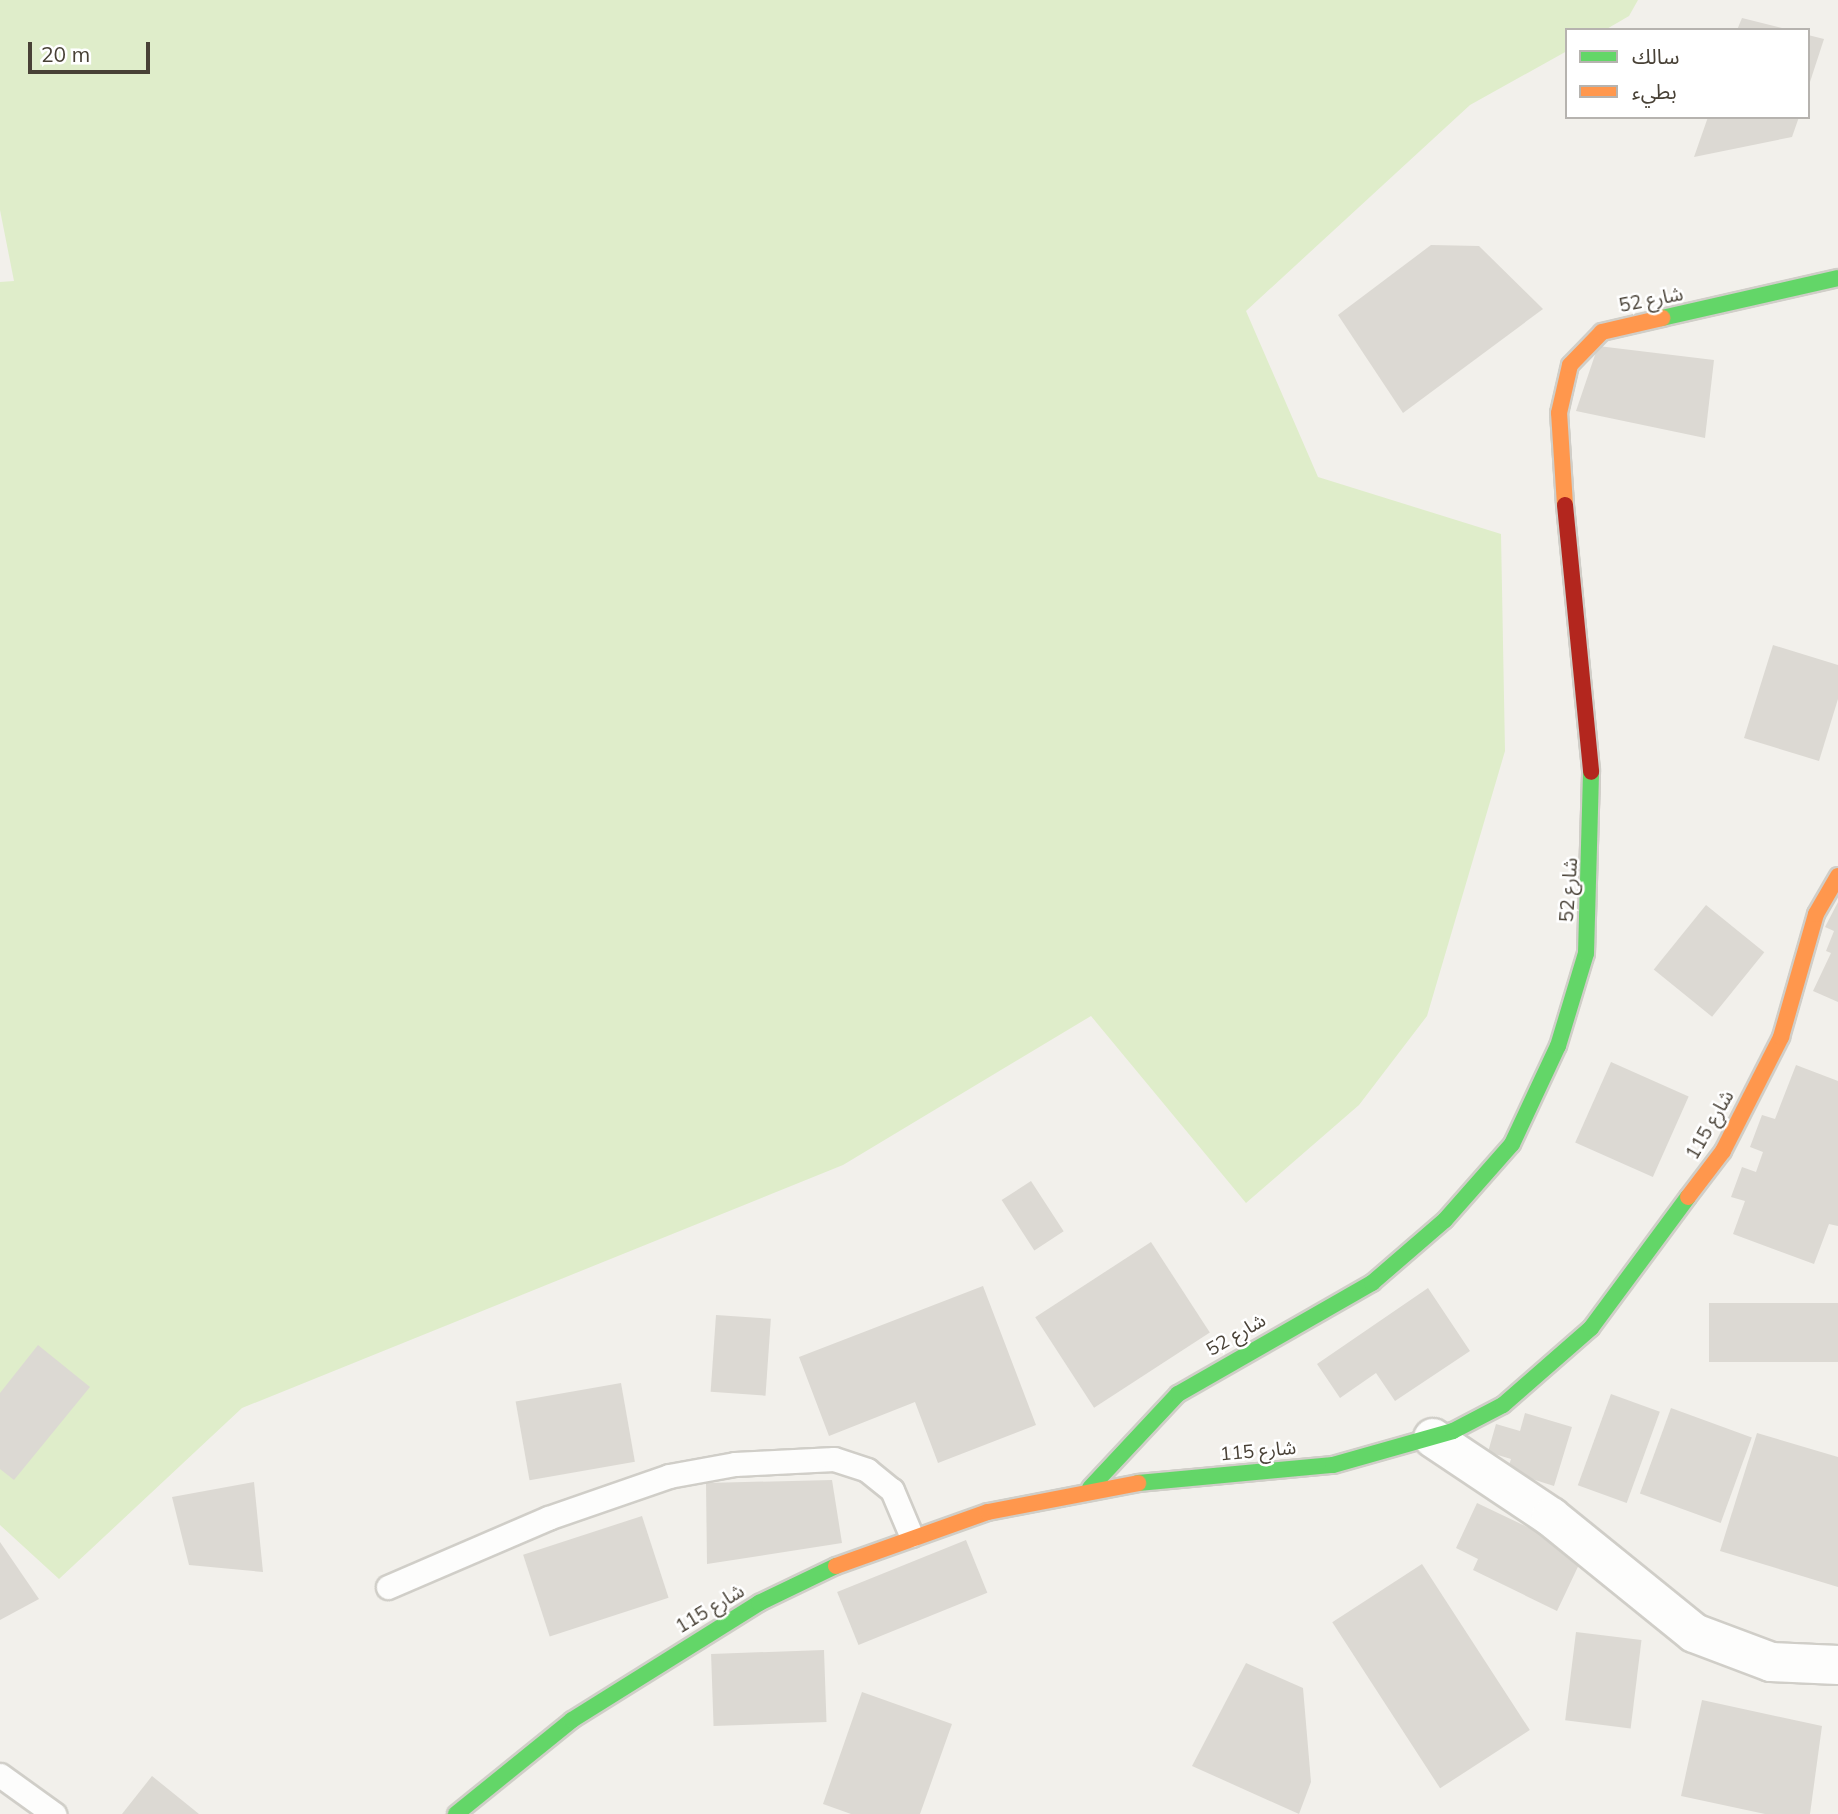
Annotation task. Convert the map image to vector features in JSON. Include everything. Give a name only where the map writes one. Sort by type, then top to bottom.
[{"type":"street","name":"شارع 52","points":[[1090,1488],[1178,1394],[1372,1283],[1445,1220],[1512,1144],[1558,1046],[1586,953],[1594,838],[1589,716],[1562,482],[1559,413],[1570,365],[1602,332],[1838,278]]},
{"type":"street","name":"شارع 115","points":[[456,1814],[572,1720],[759,1603],[911,1535],[1090,1488],[1334,1465],[1433,1438],[1503,1405],[1552,1367],[1591,1328],[1723,1152],[1781,1037],[1816,914],[1838,876]]},
{"type":"street","points":[[1433,1438],[1551,1517],[1694,1633],[1771,1662],[1838,1665]]},
{"type":"lane","points":[[388,1587],[548,1518],[669,1476],[735,1464],[834,1459],[867,1470],[892,1490],[911,1535]]},
{"type":"lane","points":[[0,1775],[54,1814]]},
{"type":"green space","points":[[0,0],[1638,0],[1629,16],[1608,28],[1565,28],[1565,52],[1470,105],[1246,311],[1318,477],[1501,534],[1505,751],[1427,1016],[1359,1105],[1246,1203],[1091,1016],[843,1165],[242,1408],[59,1579],[0,1525],[0,282],[14,281],[0,210]]},
{"type":"building","points":[[1742,18],[1782,28],[1738,28]]},
{"type":"building","points":[[1810,36],[1824,39],[1810,82]]},
{"type":"building","points":[[1707,119],[1798,119],[1792,137],[1694,157]]},
{"type":"building","points":[[1431,245],[1479,246],[1543,309],[1403,413],[1338,315]]},
{"type":"building","points":[[1598,346],[1714,360],[1705,438],[1576,411]]},
{"type":"building","points":[[1773,645],[1838,665],[1838,699],[1819,761],[1744,738]]},
{"type":"building","points":[[1838,902],[1838,1002],[1813,991],[1831,953],[1826,951],[1834,931],[1825,927]]},
{"type":"building","points":[[1706,905],[1764,952],[1712,1017],[1654,970]]},
{"type":"building","points":[[1611,1062],[1689,1097],[1653,1177],[1575,1142]]},
{"type":"building","points":[[1796,1065],[1838,1081],[1838,1226],[1829,1224],[1814,1264],[1733,1234],[1745,1201],[1731,1197],[1742,1167],[1756,1172],[1763,1152],[1750,1147],[1762,1115],[1775,1119]]},
{"type":"building","points":[[1031,1181],[1064,1231],[1034,1250],[1002,1200]]},
{"type":"building","points":[[1151,1242],[1210,1333],[1094,1408],[1035,1317]]},
{"type":"building","points":[[983,1286],[1036,1425],[938,1463],[915,1402],[829,1436],[799,1357]]},
{"type":"building","points":[[1428,1288],[1470,1351],[1395,1401],[1376,1373],[1340,1398],[1317,1364]]},
{"type":"building","points":[[1709,1303],[1838,1303],[1838,1362],[1709,1362]]},
{"type":"building","points":[[716,1315],[771,1319],[765,1396],[711,1392]]},
{"type":"building","points":[[38,1345],[90,1387],[14,1480],[0,1469],[0,1393]]},
{"type":"building","points":[[621,1383],[635,1462],[530,1480],[516,1402]]},
{"type":"building","points":[[1611,1394],[1660,1412],[1627,1503],[1578,1485]]},
{"type":"building","points":[[1671,1408],[1752,1437],[1721,1523],[1640,1494]]},
{"type":"building","points":[[1525,1413],[1572,1427],[1554,1486],[1507,1471],[1511,1459],[1488,1452],[1496,1424],[1520,1431]]},
{"type":"building","points":[[1757,1433],[1838,1457],[1838,1587],[1720,1551]]},
{"type":"building","points":[[832,1480],[842,1543],[707,1564],[706,1483]]},
{"type":"building","points":[[254,1482],[263,1572],[189,1565],[172,1497]]},
{"type":"building","points":[[1477,1503],[1584,1554],[1557,1611],[1473,1570],[1478,1559],[1456,1548]]},
{"type":"building","points":[[642,1516],[669,1598],[550,1636],[523,1555]]},
{"type":"building","points":[[966,1540],[987,1593],[858,1645],[837,1592]]},
{"type":"building","points":[[0,1542],[39,1599],[0,1620]]},
{"type":"building","points":[[1422,1564],[1530,1730],[1440,1788],[1332,1622]]},
{"type":"building","points":[[1576,1632],[1642,1640],[1631,1728],[1565,1720]]},
{"type":"building","points":[[824,1650],[827,1722],[714,1726],[711,1654]]},
{"type":"building","points":[[1246,1663],[1303,1688],[1311,1782],[1299,1814],[1192,1766]]},
{"type":"building","points":[[862,1692],[952,1724],[920,1814],[851,1814],[823,1804]]},
{"type":"building","points":[[1702,1700],[1822,1726],[1810,1814],[1765,1814],[1681,1796]]},
{"type":"building","points":[[152,1776],[199,1814],[122,1814]]},
{"type":"traffic: fast","points":[[1662,318],[1838,278]]},
{"type":"traffic: fast","points":[[1090,1488],[1178,1394],[1372,1283],[1445,1220],[1512,1144],[1558,1046],[1586,953],[1591,772]]},
{"type":"traffic: fast","points":[[1138,1483],[1333,1465],[1453,1431],[1503,1405],[1591,1328],[1688,1197]]},
{"type":"traffic: fast","points":[[456,1814],[572,1720],[759,1603],[836,1566]]},
{"type":"traffic: slow","points":[[1565,505],[1559,413],[1570,365],[1602,332],[1662,318]]},
{"type":"traffic: slow","points":[[1688,1197],[1723,1151],[1781,1037],[1816,914],[1838,876]]},
{"type":"traffic: slow","points":[[836,1566],[988,1512],[1138,1483]]},
{"type":"traffic: jam","points":[[1565,505],[1591,772]]}]
